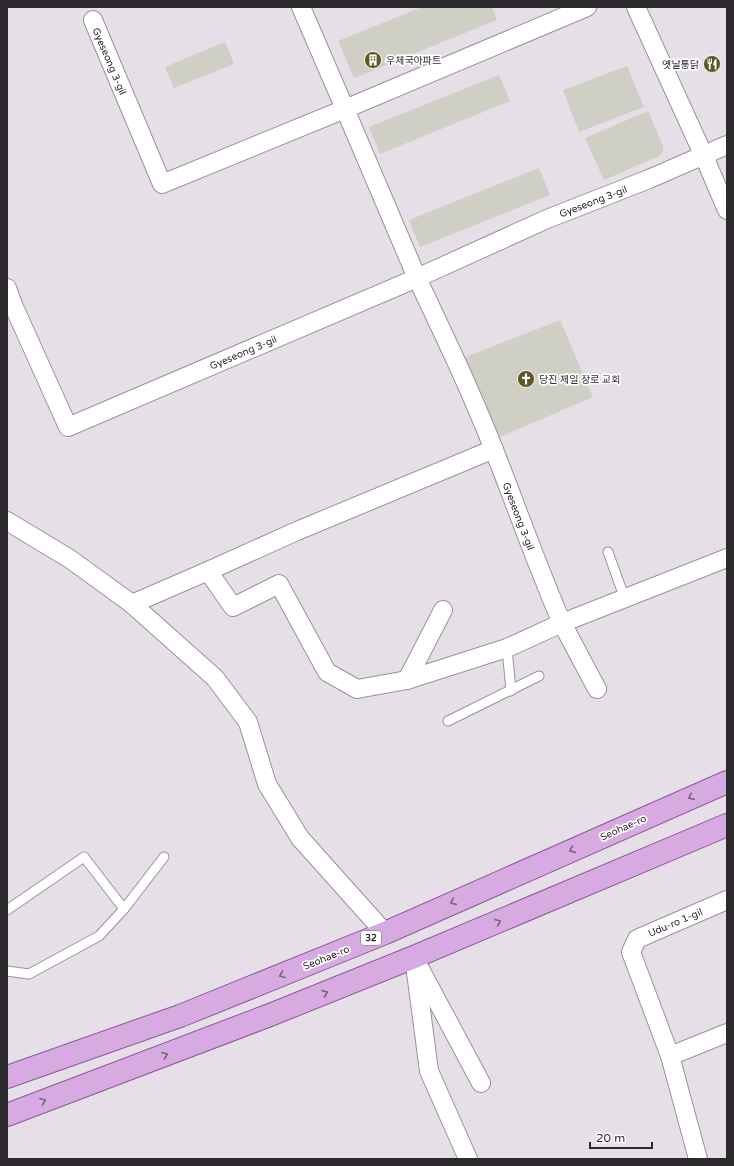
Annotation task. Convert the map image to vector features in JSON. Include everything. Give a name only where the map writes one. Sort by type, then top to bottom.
[{"type":"main road","name":"Seohae-ro","points":[[7,1077],[180,1016],[385,933],[727,782]]},
{"type":"main road","points":[[7,1115],[270,1015],[414,958],[727,825]]},
{"type":"street","points":[[301,7],[345,109]]},
{"type":"street","name":"Gyeseong 3-gil","points":[[93,20],[162,184],[587,7]]},
{"type":"street","points":[[636,7],[727,210]]},
{"type":"street","name":"Gyeseong 3-gil","points":[[345,109],[417,278],[456,360],[494,449],[545,584],[562,623],[597,689]]},
{"type":"street","name":"Gyeseong 3-gil","points":[[10,309],[68,427],[417,278],[547,219],[649,179],[727,144]]},
{"type":"street","points":[[7,288],[10,309]]},
{"type":"street","points":[[132,604],[297,531],[494,449]]},
{"type":"street","points":[[7,521],[70,559],[132,604],[215,678],[248,722],[267,784],[300,838],[385,933]]},
{"type":"street","points":[[208,571],[233,607],[280,584],[327,672],[357,689],[407,680],[507,648],[562,623],[727,558]]},
{"type":"street","points":[[407,680],[443,610]]},
{"type":"street","name":"Udu-ro 1-gil","points":[[670,1056],[631,952],[637,939],[727,900]]},
{"type":"street","points":[[414,958],[481,1083]]},
{"type":"street","points":[[414,958],[429,1071],[468,1159]]},
{"type":"street","points":[[698,1159],[670,1056],[727,1033]]},
{"type":"lane","points":[[608,552],[625,599]]},
{"type":"lane","points":[[507,648],[511,691]]},
{"type":"lane","points":[[448,721],[539,676]]},
{"type":"lane","points":[[7,910],[84,857],[124,909]]},
{"type":"lane","points":[[7,971],[29,974],[99,936],[124,909],[164,857]]},
{"type":"building","name":"우체국아파트","points":[[422,7],[492,7],[497,20],[354,78],[338,41]]},
{"type":"building","points":[[225,42],[234,64],[174,88],[165,67]]},
{"type":"building","points":[[627,66],[644,107],[579,132],[563,90]]},
{"type":"building","points":[[499,75],[510,101],[380,154],[369,127]]},
{"type":"building","points":[[648,111],[663,146],[663,152],[659,156],[604,180],[585,138]]},
{"type":"building","points":[[539,168],[550,195],[420,247],[409,220]]},
{"type":"building","name":"당진 제일 장로 교회","points":[[560,320],[593,397],[493,440],[458,360]]},
{"type":"place","name":"우체국아파트","points":[[373,60]]},
{"type":"place","name":"옛날통닭","points":[[712,64]]},
{"type":"place","name":"당진 제일 장로 교회","points":[[526,379]]}]
